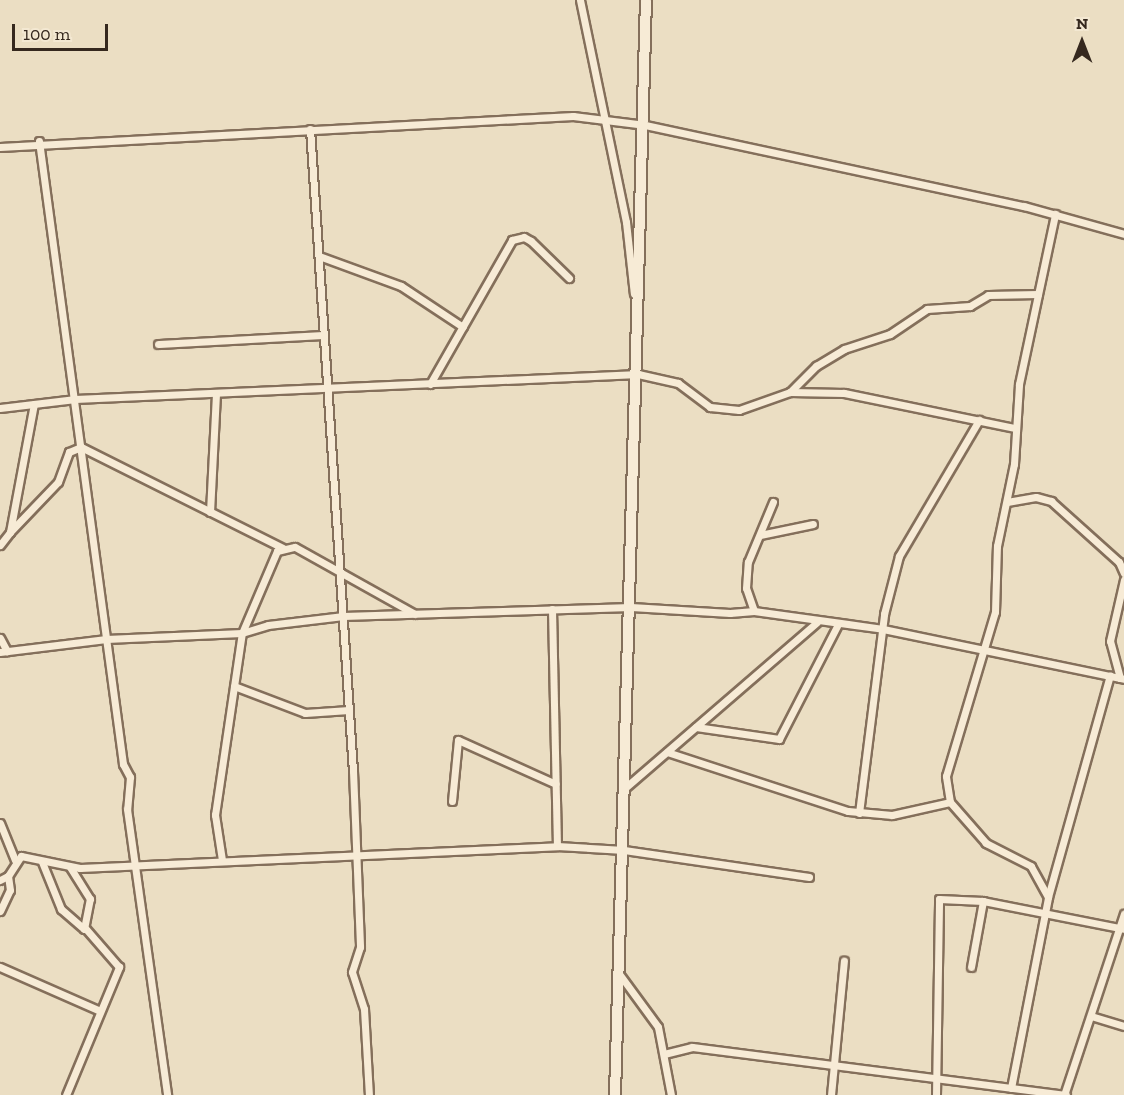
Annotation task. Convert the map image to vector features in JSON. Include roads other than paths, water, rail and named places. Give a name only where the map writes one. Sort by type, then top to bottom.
[{"type":"street","points":[[580,0],[626,222],[639,345]]},
{"type":"street","points":[[615,1095],[639,345],[646,0]]},
{"type":"street","points":[[0,147],[39,141],[573,116],[645,125],[1055,214],[1124,234]]},
{"type":"street","points":[[310,129],[357,854],[360,947],[352,972],[364,1009],[369,1095]]},
{"type":"street","points":[[39,141],[123,764],[130,777],[127,809],[166,1095]]},
{"type":"street","points":[[1048,897],[1031,866],[986,843],[950,802],[946,776],[952,746],[995,612],[997,546],[1007,502],[1015,428],[1038,294],[1055,214]]},
{"type":"street","points":[[430,384],[517,237],[531,241],[569,278]]},
{"type":"street","points":[[319,256],[400,286],[463,327]]},
{"type":"street","points":[[790,392],[816,366],[844,349],[890,334],[927,309],[970,306],[988,295],[1038,294]]},
{"type":"street","points":[[158,344],[324,335]]},
{"type":"street","points":[[0,408],[75,399],[216,395],[638,374],[678,383],[710,406],[720,408],[739,410],[790,392],[844,393],[1015,428]]},
{"type":"street","points":[[210,512],[216,395]]},
{"type":"street","points":[[10,532],[34,404]]},
{"type":"street","points":[[860,813],[883,629],[899,556],[980,420]]},
{"type":"street","points":[[0,544],[58,482],[69,452],[81,447],[283,548]]},
{"type":"street","points":[[1007,502],[1036,497],[1051,501],[1119,562],[1124,573]]},
{"type":"street","points":[[754,610],[746,588],[747,571],[773,502]]},
{"type":"street","points":[[760,535],[813,524]]},
{"type":"street","points":[[222,860],[215,815],[242,633],[277,551],[295,547],[415,614]]},
{"type":"street","points":[[1119,562],[1124,555]]},
{"type":"street","points":[[1122,679],[1110,641],[1124,580]]},
{"type":"street","points":[[0,638],[4,651],[106,639],[242,633],[268,625],[343,616],[631,607],[730,614],[754,610],[817,622],[883,629],[984,647],[1122,679]]},
{"type":"street","points":[[552,609],[557,846]]},
{"type":"street","points":[[626,787],[817,622]]},
{"type":"street","points":[[696,727],[778,739],[838,624]]},
{"type":"street","points":[[1011,1088],[1048,897],[1110,675]]},
{"type":"street","points":[[234,686],[305,713],[349,710]]},
{"type":"street","points":[[452,801],[458,740],[556,784]]},
{"type":"street","points":[[667,752],[860,813],[892,815],[950,802]]},
{"type":"street","points":[[0,824],[15,860]]},
{"type":"street","points":[[0,911],[10,890],[8,876],[15,860],[21,856],[70,867],[557,846],[624,850],[809,877]]},
{"type":"street","points":[[42,862],[61,909],[86,928],[119,967],[98,1010],[66,1095]]},
{"type":"street","points":[[70,867],[90,899],[86,928]]},
{"type":"street","points":[[0,880],[8,876]]},
{"type":"street","points":[[936,1095],[939,898],[983,901],[1046,911],[1122,928]]},
{"type":"street","points":[[971,967],[983,901]]},
{"type":"street","points":[[664,1054],[692,1047],[1065,1095],[1090,1016],[1122,928],[1124,914]]},
{"type":"street","points":[[831,1095],[836,1065],[844,961]]},
{"type":"street","points":[[0,967],[98,1010]]},
{"type":"street","points":[[620,975],[650,1010],[664,1054],[671,1095]]},
{"type":"street","points":[[1090,1016],[1124,1026]]}]
